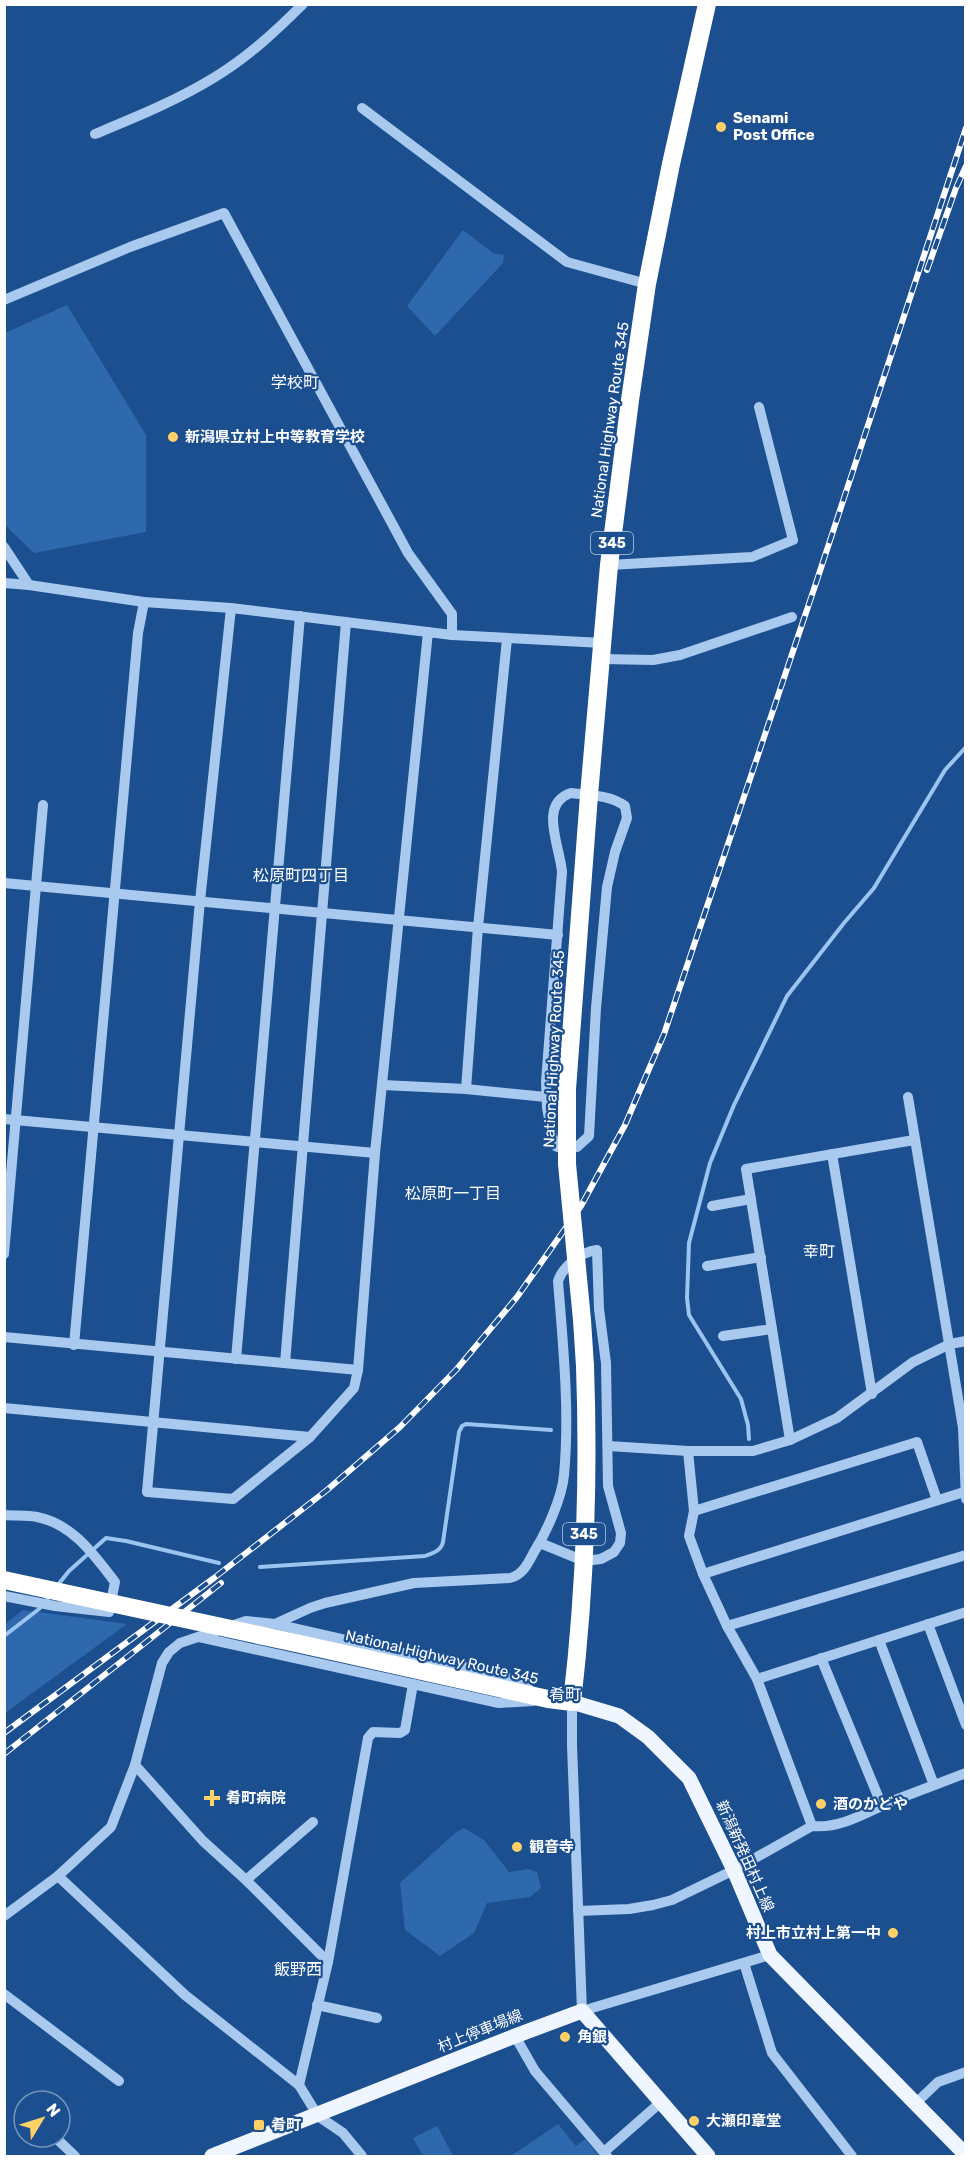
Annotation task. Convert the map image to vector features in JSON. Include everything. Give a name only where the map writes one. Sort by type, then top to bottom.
[{"type":"highway","name":"National Highway Route 345","points":[[4,1580],[548,1700],[572,1702],[584,1562],[587,1438],[582,1320],[567,1164],[567,1089],[589,795],[609,565],[647,284],[707,4]]},
{"type":"main road","name":"新潟新発田村上線","points":[[572,1702],[619,1716],[648,1737],[689,1778],[734,1870],[770,1955],[966,2155]]},
{"type":"main road","name":"村上停車場線","points":[[212,2157],[514,2036],[582,2012]]},
{"type":"main road","points":[[582,2012],[708,2157]]},
{"type":"street","points":[[95,134],[214,78],[272,36],[303,4]]},
{"type":"street","points":[[362,108],[567,262],[647,284]]},
{"type":"street","points":[[4,300],[130,247],[224,213],[408,553],[452,614],[452,635]]},
{"type":"street","points":[[609,565],[752,557],[793,540],[759,407]]},
{"type":"street","points":[[4,547],[29,585]]},
{"type":"street","points":[[4,583],[144,602],[231,608],[452,635],[507,639],[653,660],[680,655],[792,616]]},
{"type":"street","points":[[74,1345],[95,1127],[113,893],[138,633],[144,602]]},
{"type":"street","points":[[231,608],[200,901],[147,1492],[233,1499],[310,1437],[354,1388],[358,1370],[375,1153],[428,632]]},
{"type":"street","points":[[236,1359],[300,616]]},
{"type":"street","points":[[285,1363],[346,622]]},
{"type":"street","points":[[466,1089],[478,927],[507,639]]},
{"type":"street","points":[[571,793],[620,802],[625,806],[627,818],[615,852],[607,888],[596,1008],[589,1137],[577,1147],[557,1147],[554,1144],[546,1097],[558,935],[562,872],[552,821],[558,800],[571,793]]},
{"type":"street","points":[[4,1254],[10,1120],[43,805]]},
{"type":"street","points":[[4,883],[558,935]]},
{"type":"street","points":[[383,1085],[466,1089],[546,1097]]},
{"type":"street","points":[[703,1574],[938,1500],[965,1496],[965,1442],[908,1097]]},
{"type":"street","points":[[10,1120],[375,1153]]},
{"type":"street","points":[[790,1440],[746,1169],[914,1140]]},
{"type":"street","points":[[832,1154],[872,1394]]},
{"type":"street","points":[[712,1206],[751,1199]]},
{"type":"street","points":[[275,1624],[325,1603],[414,1583],[514,1578],[523,1571],[540,1543],[559,1498],[564,1477],[565,1394],[558,1281],[565,1268],[587,1252],[597,1250],[598,1309],[606,1363],[608,1486],[621,1533],[620,1543],[614,1552],[601,1559],[584,1562],[540,1543]]},
{"type":"street","points":[[707,1266],[761,1257]]},
{"type":"street","points":[[723,1336],[772,1329]]},
{"type":"street","points":[[4,1337],[358,1370]]},
{"type":"street","points":[[608,1446],[688,1451],[753,1451],[790,1440],[837,1418],[913,1362],[950,1344],[966,1341]]},
{"type":"street","points":[[4,1408],[310,1437]]},
{"type":"street","points":[[694,1511],[917,1442],[938,1500]]},
{"type":"street","points":[[688,1451],[694,1511],[689,1536],[703,1574],[727,1626],[757,1679],[812,1826]]},
{"type":"street","points":[[4,1515],[38,1517],[61,1525],[84,1543],[115,1582],[109,1612],[55,1606],[4,1596]]},
{"type":"street","points":[[727,1626],[966,1555]]},
{"type":"street","points":[[757,1679],[966,1612]]},
{"type":"street","points":[[4,1916],[58,1876],[111,1827],[135,1765],[162,1663],[169,1652],[180,1643],[246,1621],[275,1624],[504,1676],[548,1700]]},
{"type":"street","points":[[928,1624],[966,1725]]},
{"type":"street","points":[[198,1637],[499,1703],[548,1700]]},
{"type":"street","points":[[879,1640],[934,1785]]},
{"type":"street","points":[[821,1658],[882,1806]]},
{"type":"street","points":[[299,2085],[328,1962],[368,1738],[373,1732],[405,1730],[413,1684]]},
{"type":"street","points":[[572,1702],[582,2012],[770,1955]]},
{"type":"street","points":[[135,1765],[203,1841],[246,1880],[328,1962]]},
{"type":"street","points":[[578,1911],[653,1905],[672,1900],[734,1870],[812,1826],[838,1825],[966,1773]]},
{"type":"street","points":[[246,1880],[313,1822]]},
{"type":"street","points":[[58,1876],[185,1995],[299,2085],[318,2116],[343,2133],[362,2157]]},
{"type":"street","points":[[744,1963],[772,2053],[852,2157]]},
{"type":"street","points":[[4,1994],[119,2081]]},
{"type":"street","points":[[317,2005],[377,2018]]},
{"type":"street","points":[[514,2036],[535,2071],[605,2154],[661,2102]]},
{"type":"street","points":[[916,2103],[938,2082],[966,2072]]},
{"type":"shaded area","points":[[463,230],[493,253],[504,255],[503,263],[435,336],[407,306]]},
{"type":"shaded area","points":[[67,305],[146,435],[146,532],[34,553],[5,525],[5,333]]},
{"type":"shaded area","points":[[23,1610],[127,1624],[5,1713],[5,1624]]},
{"type":"shaded area","points":[[464,1828],[484,1840],[509,1872],[528,1869],[537,1872],[541,1888],[530,1897],[487,1903],[474,1933],[440,1956],[405,1930],[400,1883],[455,1833]]},
{"type":"shaded area","points":[[558,2124],[576,2146],[585,2139],[599,2156],[511,2156]]},
{"type":"shaded area","points":[[437,2126],[453,2156],[423,2156],[413,2138]]},
{"type":"waterway","points":[[749,1439],[741,1399],[689,1315],[687,1298],[689,1243],[710,1163],[734,1105],[787,996],[874,888],[945,770],[966,747]]},
{"type":"waterway","points":[[260,1567],[425,1556],[434,1553],[439,1550],[443,1542],[459,1432],[462,1426],[466,1424],[551,1430]]},
{"type":"waterway","points":[[57,1586],[69,1571],[106,1538],[219,1563]]},
{"type":"waterway","points":[[4,1636],[39,1609],[51,1594]]},
{"type":"railway","points":[[4,1733],[214,1578],[327,1490],[400,1427],[456,1370],[517,1297],[581,1206],[625,1125],[664,1034],[966,128]]},
{"type":"railway","points":[[927,270],[966,166]]},
{"type":"railway","points":[[4,1754],[221,1583]]},
{"type":"place","name":"Senami Post Office","points":[[721,127]]},
{"type":"place","name":"新潟県立村上中等教育学校","points":[[173,437]]},
{"type":"place","name":"肴町病院","points":[[212,1798]]},
{"type":"place","name":"酒のかどや","points":[[821,1804]]},
{"type":"place","name":"観音寺","points":[[517,1847]]},
{"type":"place","name":"村上市立村上第一中","points":[[893,1933]]},
{"type":"place","name":"角銀","points":[[565,2037]]},
{"type":"place","name":"大瀬印章堂","points":[[694,2121]]},
{"type":"place","name":"肴町","points":[[259,2125]]},
{"type":"district","name":"学校町","points":[[295,382]]},
{"type":"district","name":"松原町四丁目","points":[[301,875]]},
{"type":"district","name":"松原町一丁目","points":[[453,1193]]},
{"type":"district","name":"幸町","points":[[819,1251]]},
{"type":"district","name":"肴町","points":[[565,1694]]},
{"type":"district","name":"飯野西","points":[[298,1969]]}]
